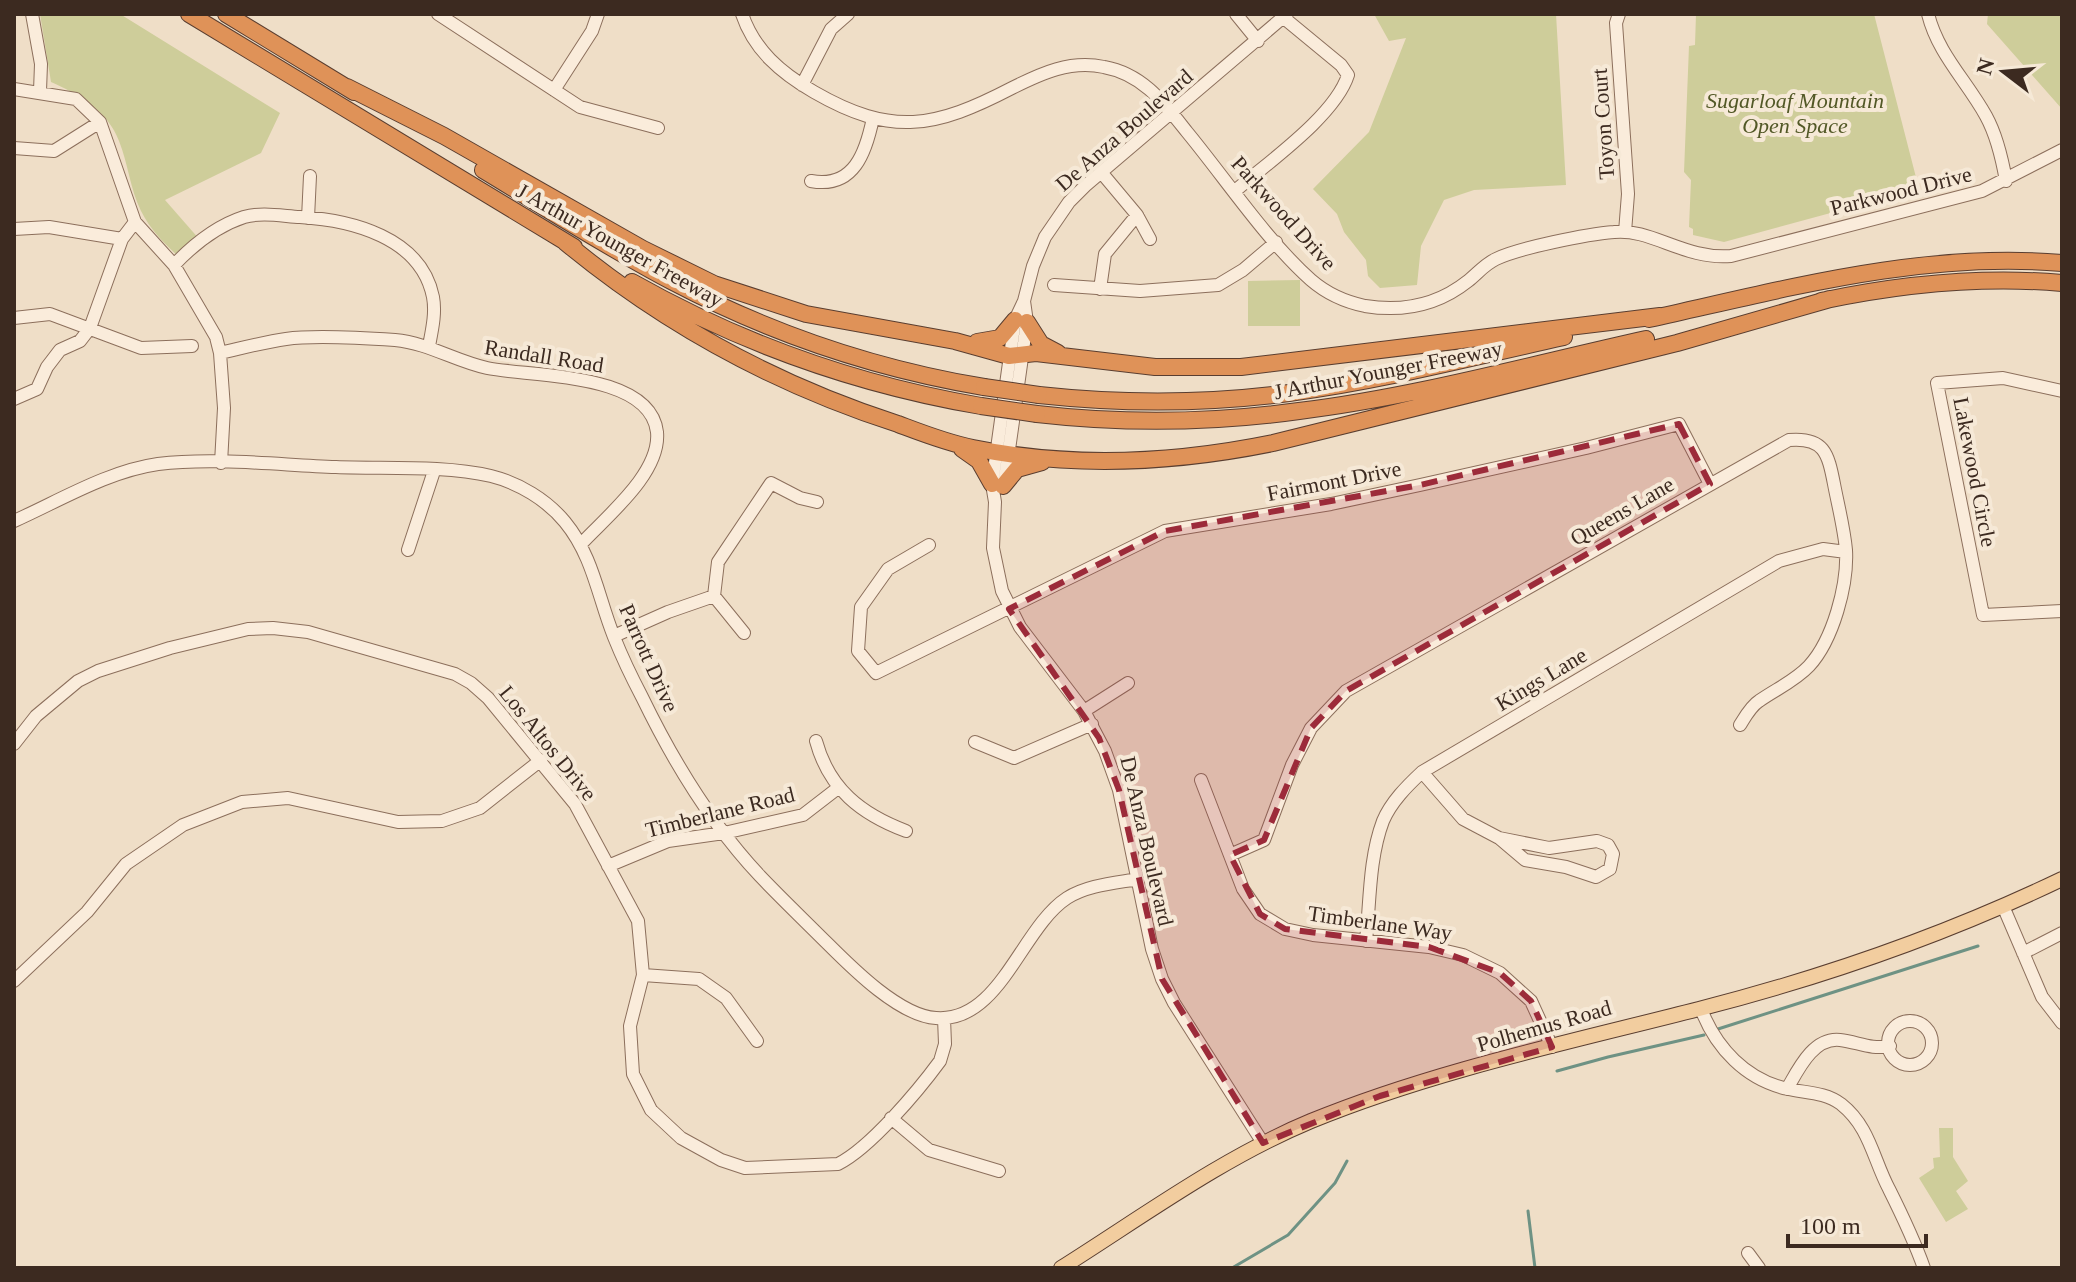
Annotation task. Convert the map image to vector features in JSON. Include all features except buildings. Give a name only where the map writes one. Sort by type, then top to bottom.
[{"type":"highway","name":"J Arthur Younger Freeway","points":[[189,14],[669,302],[780,352],[885,386],[981,406],[1099,419],[1179,421],[1310,410],[1830,299],[1929,283],[2008,280],[2062,285]]},
{"type":"highway","name":"J Arthur Younger Freeway","points":[[226,14],[639,264],[728,309],[793,336],[859,358],[984,387],[1039,395],[1157,402],[1286,394],[1385,376],[1857,274],[1957,262],[2017,260],[2062,263]]},
{"type":"highway","points":[[347,87],[444,136],[643,249],[714,284],[819,318],[955,341],[1016,355],[1170,368],[1251,367],[1660,316]]},
{"type":"highway","points":[[565,242],[627,290],[732,354],[830,400],[971,448],[1068,460],[1147,460],[1264,445],[1677,343],[1830,299]]},
{"type":"highway","points":[[1957,262],[2010,254],[2062,253]]},
{"type":"highway","points":[[955,341],[996,339],[1021,321],[1044,346],[1071,358]]},
{"type":"highway","points":[[946,441],[976,458],[998,485],[1020,467],[1068,460]]},
{"type":"main road","name":"Polhemus Road","points":[[1061,1268],[1263,1143],[1308,1122],[1380,1096],[1639,1022],[1701,1009],[1897,950],[2062,879]]},
{"type":"street","points":[[32,14],[41,64],[40,91]]},
{"type":"street","points":[[438,14],[580,107],[658,128]]},
{"type":"street","points":[[461,28],[467,14]]},
{"type":"street","points":[[554,90],[592,31],[598,14]]},
{"type":"street","name":"Parkwood Drive","points":[[742,14],[749,34],[773,64],[802,85],[841,106],[873,118],[899,122],[950,116],[1043,73],[1066,66],[1102,66],[1133,77],[1147,86],[1171,112],[1276,242],[1312,281],[1330,293],[1362,305],[1391,308],[1412,307],[1445,297],[1489,263],[1508,255],[1614,232],[1625,232],[1693,254],[1731,256],[1982,191],[2006,181],[1999,146],[1987,117],[1937,43],[1928,14]]},
{"type":"street","points":[[802,85],[831,29],[848,14]]},
{"type":"street","points":[[1236,14],[1258,41]]},
{"type":"street","name":"Toyon Court","points":[[1619,14],[1616,23],[1628,194],[1625,232]]},
{"type":"street","points":[[1235,191],[1313,124],[1343,88],[1348,75],[1341,65],[1285,16]]},
{"type":"street","name":"De Anza Boulevard","points":[[1263,1143],[1168,992],[1152,949],[1116,778],[1084,711],[1009,609],[994,560],[995,502],[1024,301],[1036,256],[1050,229],[1069,202],[1101,172],[1285,16]]},
{"type":"street","points":[[14,89],[76,99],[100,122],[135,222],[174,265],[216,337],[224,408],[221,463]]},
{"type":"street","points":[[811,181],[829,183],[851,171],[865,149],[873,118]]},
{"type":"street","points":[[14,148],[54,151],[100,122]]},
{"type":"street","points":[[2006,181],[2062,150]]},
{"type":"street","points":[[1101,172],[1137,215],[1150,239]]},
{"type":"street","points":[[308,218],[310,176]]},
{"type":"street","points":[[1100,289],[1105,254],[1137,215]]},
{"type":"street","points":[[174,265],[200,240],[225,224],[248,216],[346,222],[387,238],[416,263],[433,295],[434,319],[429,346]]},
{"type":"street","points":[[14,399],[37,389],[47,367],[60,350],[80,341],[90,328],[122,239],[135,222]]},
{"type":"street","points":[[14,229],[49,227],[122,239]]},
{"type":"street","points":[[1054,285],[1140,291],[1218,285],[1232,279],[1276,242]]},
{"type":"street","points":[[14,318],[50,314],[141,348],[192,346]]},
{"type":"street","name":"Randall Road","points":[[220,353],[288,338],[396,340],[429,346],[463,362],[489,368],[607,385],[642,402],[652,415],[657,431],[651,462],[643,477],[581,544]]},
{"type":"street","name":"Lakewood Circle","points":[[2062,391],[2003,378],[1937,383],[1983,615],[2062,611]]},
{"type":"street","name":"Fairmont Drive","points":[[929,545],[888,569],[861,607],[858,651],[876,673],[1165,531],[1331,504],[1586,448],[1679,424],[1710,484]]},
{"type":"street","name":"Queens Lane","points":[[1230,855],[1264,840],[1292,765],[1311,728],[1346,691],[1789,440],[1806,439],[1816,442],[1829,457],[1846,552],[1841,600],[1834,622],[1811,664],[1786,685],[1756,702],[1740,725]]},
{"type":"street","name":"Parrott Drive","points":[[14,521],[126,472],[156,464],[221,463],[471,472],[520,486],[563,519],[581,544],[614,636],[642,698],[678,764],[724,833],[758,874],[846,961],[908,1010],[925,1017],[944,1018]]},
{"type":"street","points":[[408,550],[434,471]]},
{"type":"street","points":[[744,633],[714,596],[718,562],[771,483],[800,498],[817,502]]},
{"type":"street","name":"Kings Lane","points":[[1366,941],[1376,849],[1384,819],[1404,789],[1422,772],[1779,561],[1823,549],[1846,552]]},
{"type":"street","points":[[614,636],[714,596]]},
{"type":"street","name":"Los Altos Drive","points":[[14,744],[47,706],[78,681],[98,671],[205,638],[248,629],[308,632],[455,674],[471,683],[488,698],[541,760],[584,818],[638,921],[643,975],[630,1026],[633,1074],[651,1110],[681,1138],[721,1160],[745,1168],[838,1164],[868,1144],[940,1061],[945,1044],[944,1018]]},
{"type":"street","points":[[1084,711],[1128,683]]},
{"type":"street","points":[[975,742],[1014,758],[1092,724]]},
{"type":"street","points":[[816,741],[827,774],[838,788],[885,823],[906,831]]},
{"type":"street","points":[[14,981],[87,912],[126,864],[183,825],[242,802],[288,798],[398,822],[442,821],[480,808],[541,760]]},
{"type":"street","points":[[1422,772],[1463,819],[1499,838],[1525,860],[1566,867],[1596,877],[1610,869],[1613,854],[1608,845],[1597,841],[1549,848],[1499,838]]},
{"type":"street","name":"Timberlane Way","points":[[1201,780],[1243,889],[1260,914],[1285,929],[1313,935],[1429,947],[1463,955],[1500,973],[1531,1001],[1552,1047]]},
{"type":"street","name":"Timberlane Road","points":[[608,866],[668,841],[724,833],[803,815],[838,788]]},
{"type":"street","points":[[944,1018],[969,1011],[984,1000],[1064,899],[1083,890],[1138,879]]},
{"type":"street","points":[[2003,906],[2042,997],[2062,1023]]},
{"type":"street","points":[[2023,953],[2062,933]]},
{"type":"street","points":[[643,975],[699,979],[726,998],[757,1041]]},
{"type":"street","points":[[1701,1009],[1714,1038],[1753,1076],[1787,1089],[1832,1099],[1841,1104],[1864,1129],[1881,1173],[1914,1237],[1924,1268]]},
{"type":"street","points":[[1787,1089],[1806,1057],[1825,1043],[1837,1039],[1875,1049],[1890,1046]]},
{"type":"street","points":[[891,1118],[929,1150],[999,1171]]},
{"type":"street","points":[[1748,1253],[1759,1268]]},
{"type":"highlighted area","points":[[1679,424],[1710,484],[1346,691],[1311,728],[1264,840],[1230,855],[1260,914],[1285,929],[1429,947],[1500,973],[1531,1001],[1552,1047],[1380,1096],[1263,1143],[1162,979],[1119,790],[1099,738],[1009,609],[1165,531],[1420,485]]},
{"type":"green space","points":[[40,14],[120,14],[280,113],[261,153],[165,200],[200,240],[180,258],[154,231],[141,211],[119,141],[108,121],[81,98],[51,82]]},
{"type":"green space","points":[[1374,14],[1556,14],[1566,185],[1474,190],[1444,200],[1421,246],[1417,285],[1380,288],[1368,276],[1366,260],[1344,232],[1337,214],[1313,189],[1369,132],[1406,38],[1389,41]]},
{"type":"green space","name":"Sugarloaf Mountain Open Space","points":[[1696,14],[1874,14],[1919,189],[1724,242],[1693,235],[1693,229],[1689,227],[1691,180],[1684,172],[1689,46],[1695,45]]},
{"type":"green space","points":[[1988,14],[2062,14],[2062,109],[1987,24]]},
{"type":"green space","points":[[1300,280],[1300,326],[1248,326],[1248,281]]},
{"type":"green space","points":[[1939,1128],[1953,1128],[1953,1157],[1968,1181],[1956,1191],[1968,1209],[1946,1222],[1919,1178],[1934,1168],[1933,1158],[1940,1157]]},
{"type":"waterway","points":[[1718,1029],[1978,946]]},
{"type":"waterway","points":[[1557,1071],[1704,1035]]},
{"type":"waterway","points":[[1232,1268],[1288,1235],[1335,1183],[1347,1161]]},
{"type":"waterway","points":[[1528,1211],[1535,1268]]}]
